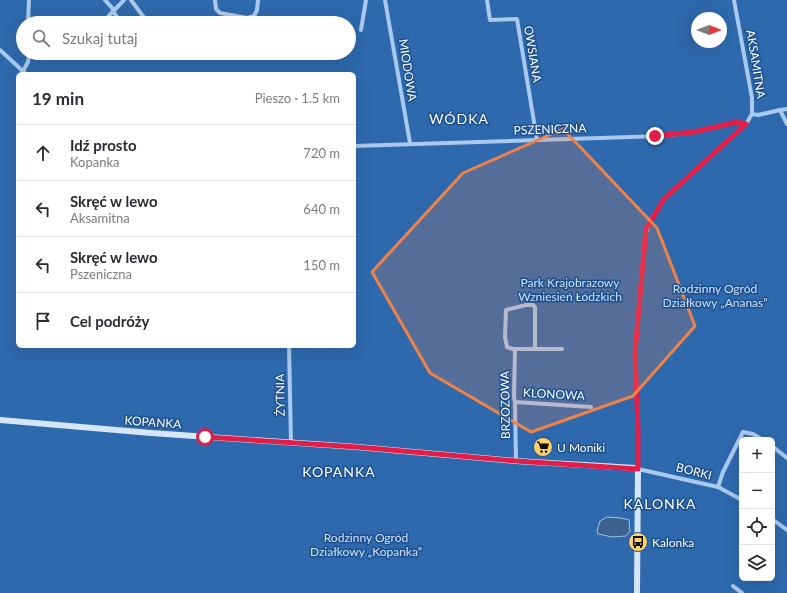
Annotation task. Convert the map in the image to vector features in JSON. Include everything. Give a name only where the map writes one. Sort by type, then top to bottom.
[{"type":"street","points":[[28,16],[29,0]]},
{"type":"street","points":[[105,0],[116,16]]},
{"type":"street","points":[[108,16],[124,0]]},
{"type":"street","points":[[131,0],[143,16]]},
{"type":"street","points":[[215,0],[216,9],[220,13],[236,16]]},
{"type":"street","points":[[254,16],[257,10],[258,0]]},
{"type":"street","points":[[361,30],[362,16],[366,0]]},
{"type":"street","name":"MIODOWA","points":[[385,0],[410,143]]},
{"type":"street","name":"OWSIANA","points":[[486,0],[490,20],[517,18],[537,140]]},
{"type":"street","name":"AKSAMITNA","points":[[637,593],[638,430],[635,353],[646,229],[664,199],[746,124],[752,114],[752,98],[734,0]]},
{"type":"street","points":[[0,50],[24,72],[28,60]]},
{"type":"street","points":[[752,114],[758,115],[787,109]]},
{"type":"street","points":[[780,110],[787,124]]},
{"type":"street","name":"PSZENICZNA","points":[[356,146],[661,136],[694,132],[737,122],[746,124]]},
{"type":"street","points":[[535,349],[535,307],[533,305],[506,310],[506,347],[535,349],[562,349]]},
{"type":"street","name":"ŻYTNIA","points":[[289,348],[291,443]]},
{"type":"street","name":"BRZOZOWA","points":[[515,348],[514,397],[516,461]]},
{"type":"street","name":"KLONOWA","points":[[515,402],[591,406]]},
{"type":"street","name":"KOPANKA","points":[[0,420],[151,433],[357,447],[516,461],[638,469]]},
{"type":"street","points":[[740,437],[743,432],[753,434],[758,437]]},
{"type":"street","points":[[718,487],[723,472],[739,440]]},
{"type":"street","points":[[775,448],[787,458]]},
{"type":"street","name":"BORKI","points":[[638,469],[718,487],[739,498]]},
{"type":"street","points":[[775,522],[787,530]]},
{"type":"street","points":[[733,586],[742,593]]},
{"type":"highlighted area","points":[[563,129],[657,228],[695,326],[633,396],[531,432],[430,373],[372,272],[463,173]]},
{"type":"green space","name":"Park Krajobrazowy Wzniesień Łódzkich","points":[[0,0],[787,0],[787,593],[0,593]]},
{"type":"shaded area","points":[[607,517],[629,520],[630,531],[626,536],[612,537],[598,534],[597,531],[600,521]]},
{"type":"place","name":"U Moniki","points":[[543,447]]},
{"type":"place","name":"Kalonka","points":[[638,542]]},
{"type":"district","name":"WÓDKA","points":[[459,118]]},
{"type":"district","name":"KOPANKA","points":[[339,471]]},
{"type":"district","name":"KALONKA","points":[[660,503]]},
{"type":"route","points":[[205,437],[357,447],[516,461],[638,469],[639,442],[635,389],[635,344],[646,229],[656,210],[664,199],[746,124],[737,122],[694,132],[655,136]]},
{"type":"park label","name":"Rodzinny Ogród Działkowy „Ananas”","points":[[715,295]]},
{"type":"park label","name":"Rodzinny Ogród Działkowy „Kopanka”","points":[[366,544]]}]
